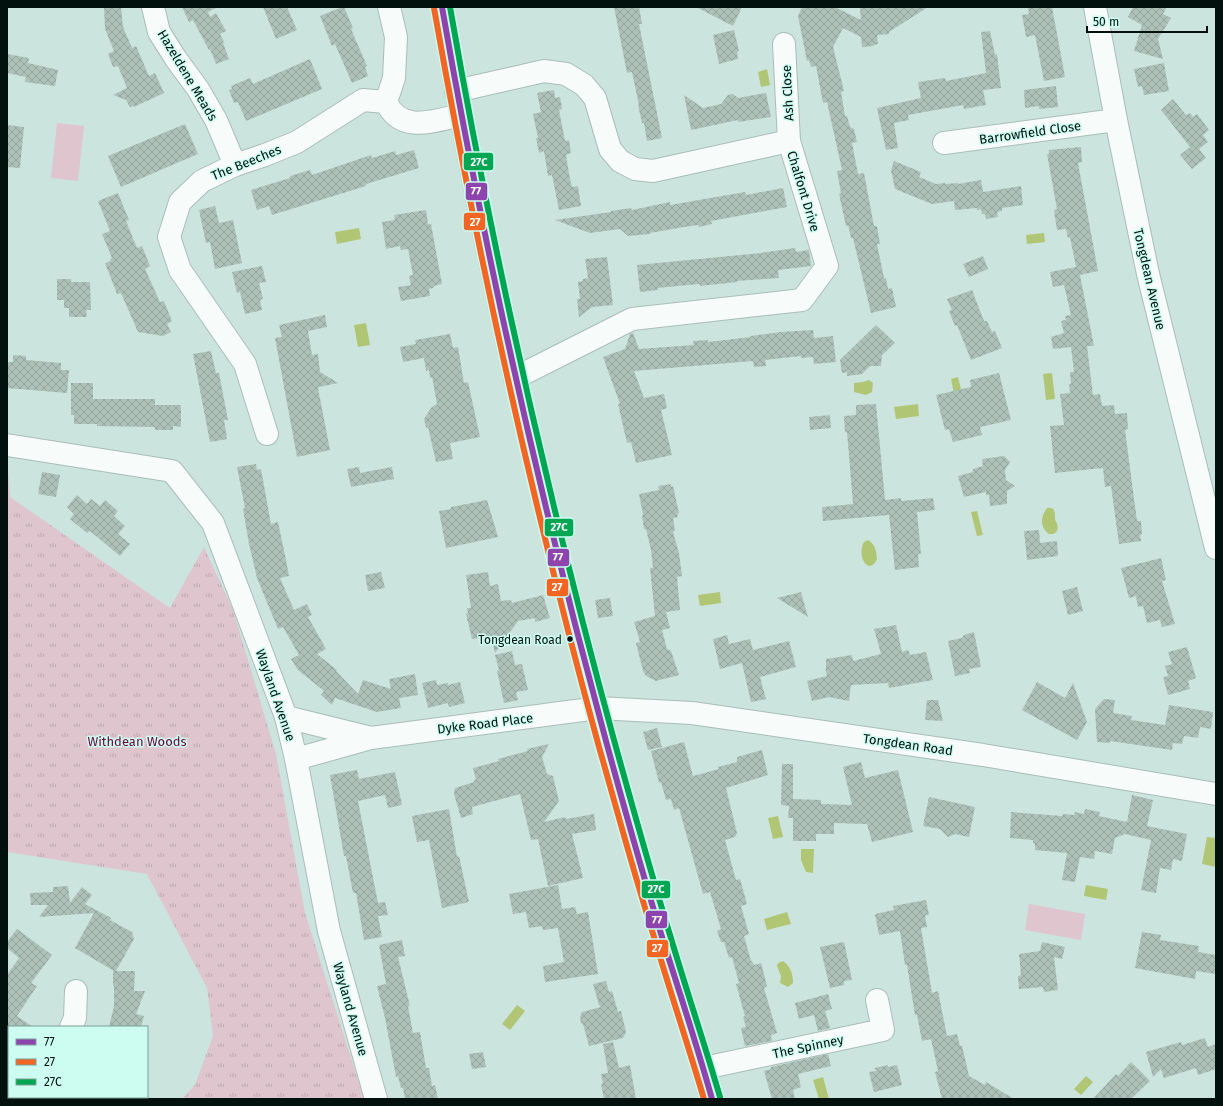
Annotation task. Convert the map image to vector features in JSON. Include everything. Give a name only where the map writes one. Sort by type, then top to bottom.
[{"type":"street","name":"Hazeldene Meads","points":[[154,7],[159,32],[176,59],[198,89],[216,120],[235,165]]},
{"type":"street","points":[[389,7],[396,37],[394,78],[386,102],[390,110],[397,117],[410,122],[422,123],[461,115]]},
{"type":"street","points":[[442,7],[456,91],[515,378],[542,492],[598,708],[661,934],[704,1068],[712,1099]]},
{"type":"street","name":"Tongdean Avenue","points":[[1095,7],[1116,120],[1148,274],[1216,548]]},
{"type":"street","name":"Ash Close","points":[[784,44],[790,142]]},
{"type":"street","name":"Chalfont Drive","points":[[456,91],[544,71],[566,74],[584,85],[595,98],[610,149],[620,161],[635,169],[653,171],[790,142],[827,266],[802,300],[632,319],[515,378]]},
{"type":"street","name":"The Beeches","points":[[267,434],[245,364],[180,270],[169,237],[180,202],[202,181],[235,165],[297,142],[363,100],[386,102]]},
{"type":"street","name":"Barrowfield Close","points":[[944,143],[1116,120]]},
{"type":"street","name":"Wayland Avenue","points":[[7,445],[172,470],[213,523],[286,717],[296,759],[329,930],[376,1099]]},
{"type":"street","name":"Dyke Road Place","points":[[371,738],[598,708]]},
{"type":"street","name":"Tongdean Road","points":[[598,708],[692,713],[983,755],[1216,794]]},
{"type":"street","points":[[286,717],[371,738]]},
{"type":"street","points":[[296,759],[371,738]]},
{"type":"street","points":[[71,1026],[75,1018],[76,991]]},
{"type":"street","name":"The Spinney","points":[[704,1068],[883,1030],[877,1000]]},
{"type":"green space","points":[[57,123],[84,126],[78,181],[51,178]]},
{"type":"green space","name":"Withdean Woods","points":[[7,452],[10,497],[170,608],[204,547],[233,610],[276,754],[305,913],[364,1099],[182,1099],[195,1085],[213,1036],[207,988],[147,874],[7,852]]},
{"type":"green space","points":[[1029,904],[1085,914],[1081,940],[1025,930]]},
{"type":"shaded area","points":[[767,69],[770,85],[761,87],[758,72]]},
{"type":"shaded area","points":[[359,228],[361,239],[337,244],[335,232]]},
{"type":"shaded area","points":[[1044,233],[1045,242],[1027,244],[1026,235]]},
{"type":"shaded area","points":[[366,323],[370,345],[358,347],[354,325]]},
{"type":"shaded area","points":[[1052,373],[1055,399],[1046,400],[1043,374]]},
{"type":"shaded area","points":[[958,377],[963,397],[955,399],[951,379]]},
{"type":"shaded area","points":[[869,380],[873,383],[872,392],[866,395],[854,392],[854,383]]},
{"type":"shaded area","points":[[918,404],[919,416],[896,419],[894,407]]},
{"type":"shaded area","points":[[1047,508],[1053,509],[1058,528],[1056,532],[1052,534],[1049,534],[1046,531],[1042,522],[1043,515]]},
{"type":"shaded area","points":[[977,511],[983,535],[977,536],[971,512]]},
{"type":"shaded area","points":[[868,540],[874,546],[877,559],[874,564],[870,566],[864,562],[862,558],[862,547],[864,542]]},
{"type":"shaded area","points":[[720,592],[721,603],[700,606],[698,595]]},
{"type":"shaded area","points":[[778,816],[783,837],[773,839],[768,818]]},
{"type":"shaded area","points":[[1207,837],[1216,838],[1216,867],[1202,864]]},
{"type":"shaded area","points":[[801,849],[814,849],[813,873],[806,872],[801,860]]},
{"type":"shaded area","points":[[1086,885],[1108,889],[1106,900],[1084,896]]},
{"type":"shaded area","points":[[787,912],[791,924],[767,930],[764,919]]},
{"type":"shaded area","points":[[783,961],[790,968],[793,977],[793,983],[788,987],[780,983],[781,976],[777,966],[778,963]]},
{"type":"shaded area","points":[[517,1005],[525,1011],[510,1030],[502,1024]]},
{"type":"shaded area","points":[[1086,1076],[1093,1082],[1081,1095],[1074,1089]]},
{"type":"shaded area","points":[[823,1077],[829,1099],[819,1099],[813,1080]]},
{"type":"building","points":[[104,7],[121,7],[123,27],[132,48],[136,46],[149,76],[155,73],[164,93],[134,107],[130,107],[126,100],[113,95],[127,88],[118,66],[113,67],[108,54],[114,51],[105,29]]},
{"type":"building","points":[[182,7],[218,7],[208,12],[210,17],[216,13],[226,31],[220,34],[229,59],[216,64],[210,49],[209,50],[193,20],[189,22]]},
{"type":"building","points":[[263,7],[287,7],[297,30],[276,39]]},
{"type":"building","points":[[344,7],[353,28],[351,29],[367,66],[365,67],[368,76],[352,83],[335,44],[332,46],[320,16]]},
{"type":"building","points":[[614,7],[639,7],[642,24],[639,24],[662,138],[647,141],[632,72],[627,73]]},
{"type":"building","points":[[696,7],[742,7],[733,26]]},
{"type":"building","points":[[802,7],[835,7],[861,20],[860,8],[928,7],[889,32],[889,34],[877,35],[878,44],[873,45],[874,46],[862,47],[861,37],[843,28],[833,47],[844,91],[841,92],[845,116],[847,116],[850,127],[854,129],[857,142],[852,143],[858,174],[864,173],[874,226],[877,226],[880,244],[877,244],[884,278],[886,278],[888,289],[892,288],[896,307],[871,313],[853,238],[851,238],[848,225],[846,226],[839,194],[841,193],[837,171],[842,170],[827,102],[823,103],[816,66],[811,67],[809,60],[807,61],[798,16]]},
{"type":"building","points":[[1028,7],[1052,7],[1065,77],[1044,81],[1035,35],[1026,37],[1022,15],[1029,14]]},
{"type":"building","points":[[1133,7],[1167,7],[1163,14],[1171,18],[1158,39],[1163,59],[1134,51],[1142,25],[1128,17]]},
{"type":"building","points":[[734,30],[739,51],[737,52],[738,59],[719,64],[713,35]]},
{"type":"building","points":[[990,31],[995,55],[997,54],[1001,88],[983,90],[986,105],[964,109],[963,105],[908,115],[909,120],[894,123],[898,148],[886,150],[877,108],[921,98],[918,82],[945,78],[946,81],[986,73],[981,32]]},
{"type":"building","points":[[7,54],[29,58],[28,63],[58,70],[55,86],[25,82],[26,77],[7,73]]},
{"type":"building","points":[[310,59],[322,89],[246,121],[238,102],[234,103],[229,90],[232,89],[231,86],[250,78],[253,84]]},
{"type":"building","points":[[1164,63],[1169,91],[1144,95],[1142,86],[1138,87],[1134,69]]},
{"type":"building","points":[[1056,86],[1058,107],[1039,109],[1039,106],[1025,108],[1024,90]]},
{"type":"building","points":[[554,90],[555,98],[560,97],[562,109],[559,110],[565,141],[569,140],[571,153],[566,155],[570,179],[572,187],[578,186],[581,206],[559,210],[552,175],[548,176],[544,151],[539,153],[536,138],[538,138],[533,114],[541,112],[537,93]]},
{"type":"building","points":[[766,93],[771,117],[738,122],[738,120],[691,130],[684,95],[703,108],[721,104],[728,95],[733,94],[738,98]]},
{"type":"building","points":[[1173,99],[1186,115],[1190,113],[1193,117],[1197,114],[1209,130],[1203,135],[1208,142],[1199,149],[1206,158],[1192,169],[1180,155],[1190,147],[1161,110]]},
{"type":"building","points":[[185,124],[198,154],[121,187],[108,156]]},
{"type":"building","points":[[7,125],[24,127],[20,168],[7,167]]},
{"type":"building","points":[[1081,147],[1082,162],[1078,163],[1098,271],[1080,275],[1094,346],[1087,346],[1093,395],[1100,394],[1102,406],[1114,405],[1115,414],[1127,413],[1128,429],[1125,430],[1137,521],[1141,521],[1141,541],[1119,544],[1111,486],[1105,487],[1103,468],[1055,473],[1050,426],[1064,425],[1060,394],[1070,393],[1070,372],[1074,372],[1071,347],[1053,349],[1051,337],[1064,333],[1061,321],[1066,320],[1065,316],[1071,315],[1064,285],[1053,287],[1050,272],[1076,267],[1070,237],[1068,238],[1066,229],[1057,230],[1054,210],[1057,209],[1047,154],[1049,154],[1049,150]]},
{"type":"building","points":[[414,150],[419,168],[272,215],[269,206],[257,210],[251,190],[310,170],[312,175],[371,155],[372,158],[395,151],[396,155]]},
{"type":"building","points":[[894,161],[921,172],[919,177],[936,184],[958,184],[981,180],[983,192],[1021,186],[1023,205],[1002,208],[1002,211],[997,212],[998,217],[986,219],[985,214],[982,214],[981,209],[955,210],[954,201],[932,204],[895,189],[891,170]]},
{"type":"building","points":[[783,188],[787,207],[711,221],[712,224],[699,227],[698,225],[650,234],[628,236],[620,229],[590,233],[555,220],[631,208],[632,210],[670,202],[670,205],[745,192],[746,195]]},
{"type":"building","points":[[118,193],[129,220],[126,221],[137,248],[142,246],[150,266],[145,269],[160,302],[164,301],[172,321],[167,324],[171,332],[163,336],[138,332],[121,293],[117,294],[105,263],[111,261],[110,259],[112,258],[102,234],[110,231],[98,201]]},
{"type":"building","points":[[215,206],[219,223],[233,220],[242,263],[215,269],[210,242],[206,243],[199,210]]},
{"type":"building","points":[[426,210],[428,224],[431,224],[442,284],[429,289],[430,296],[401,301],[398,287],[411,285],[409,276],[413,275],[408,249],[401,250],[400,246],[386,249],[382,222],[395,220],[394,215]]},
{"type":"building","points":[[795,248],[796,252],[809,250],[811,266],[778,270],[779,278],[737,281],[700,286],[700,284],[657,288],[658,290],[640,292],[637,265],[761,253]]},
{"type":"building","points":[[983,256],[988,269],[969,277],[963,264]]},
{"type":"building","points":[[607,257],[613,305],[592,307],[579,317],[577,299],[580,299],[578,282],[588,278],[585,259]]},
{"type":"building","points":[[262,266],[266,282],[259,283],[263,299],[260,300],[262,310],[245,314],[240,292],[237,293],[232,272]]},
{"type":"building","points":[[57,279],[71,279],[71,282],[90,282],[91,310],[86,310],[87,317],[69,317],[69,308],[64,308],[64,300],[57,300]]},
{"type":"building","points":[[972,290],[984,321],[987,321],[992,332],[995,331],[1002,348],[971,360],[957,325],[955,326],[949,311],[952,310],[947,299]]},
{"type":"building","points":[[325,315],[327,327],[308,331],[312,355],[318,354],[320,372],[338,383],[318,388],[330,450],[297,457],[275,338],[282,337],[279,325]]},
{"type":"building","points":[[876,325],[895,343],[882,355],[881,366],[870,366],[862,374],[847,376],[847,372],[842,373],[840,360]]},
{"type":"building","points":[[813,330],[814,338],[833,336],[836,362],[814,364],[813,357],[801,358],[801,356],[765,360],[766,366],[754,367],[753,361],[634,371],[644,398],[664,394],[667,408],[661,410],[672,455],[636,463],[631,442],[627,443],[618,404],[620,404],[603,357],[625,349],[630,334],[633,333],[639,349],[694,345],[693,341],[708,340],[708,342],[781,332]]},
{"type":"building","points":[[450,334],[453,348],[458,347],[464,383],[468,382],[480,437],[450,443],[453,459],[436,462],[428,427],[426,428],[424,419],[431,408],[437,404],[432,377],[430,378],[429,370],[426,371],[424,358],[403,362],[400,347],[416,344],[415,340]]},
{"type":"building","points":[[211,351],[216,373],[219,373],[228,420],[224,420],[227,439],[210,442],[193,354]]},
{"type":"building","points":[[13,355],[26,356],[26,360],[61,363],[61,370],[69,370],[67,393],[7,388],[7,362],[13,362]]},
{"type":"building","points":[[999,373],[1011,420],[980,427],[982,435],[953,442],[949,429],[945,430],[936,395],[971,387],[970,380]]},
{"type":"building","points":[[71,383],[93,383],[93,399],[155,399],[155,405],[181,405],[181,427],[173,426],[173,430],[155,430],[155,427],[74,424],[74,415],[71,415]]},
{"type":"building","points":[[876,404],[885,500],[901,498],[901,501],[933,498],[935,510],[917,512],[921,554],[918,554],[919,567],[895,570],[889,515],[823,521],[822,507],[853,504],[847,432],[845,432],[844,416],[856,415],[856,405]]},
{"type":"building","points":[[830,415],[831,428],[810,430],[809,417]]},
{"type":"building","points":[[1004,456],[1010,462],[1005,470],[1006,480],[1015,486],[1007,491],[1007,504],[990,506],[989,495],[986,495],[986,492],[964,497],[958,476],[973,472],[973,469],[983,466],[982,459]]},
{"type":"building","points":[[256,464],[257,470],[261,469],[271,524],[278,522],[286,560],[289,576],[280,578],[294,610],[307,604],[312,615],[308,617],[326,649],[317,654],[337,670],[336,671],[358,694],[363,680],[391,689],[389,679],[415,674],[418,695],[399,698],[401,708],[377,712],[335,698],[332,705],[321,695],[324,691],[298,670],[291,659],[299,655],[283,627],[278,629],[257,578],[249,544],[243,509],[245,508],[237,467]]},
{"type":"building","points":[[359,467],[360,473],[392,467],[394,479],[351,487],[347,469]]},
{"type":"building","points":[[42,472],[60,475],[56,497],[38,494]]},
{"type":"building","points":[[671,484],[671,487],[673,486],[679,513],[677,514],[678,517],[673,518],[675,530],[673,532],[679,553],[682,576],[677,577],[680,610],[666,612],[670,628],[662,630],[667,649],[671,651],[679,675],[656,681],[646,676],[643,671],[636,643],[640,642],[634,622],[655,616],[650,568],[653,568],[651,550],[646,529],[644,529],[639,494],[659,490],[658,486]]},
{"type":"building","points":[[77,495],[87,504],[91,499],[100,506],[105,500],[118,511],[114,516],[125,526],[118,534],[130,544],[120,556],[90,531],[87,533],[70,519],[74,514],[67,507]]},
{"type":"building","points":[[487,500],[498,537],[446,548],[439,511],[451,509],[451,507]]},
{"type":"building","points":[[1039,530],[1040,543],[1057,541],[1058,556],[1027,560],[1024,531]]},
{"type":"building","points":[[1161,558],[1166,580],[1162,581],[1175,624],[1162,627],[1160,620],[1147,623],[1143,606],[1138,607],[1136,596],[1129,598],[1121,568]]},
{"type":"building","points":[[381,572],[385,588],[368,591],[365,575]]},
{"type":"building","points":[[488,572],[490,586],[498,584],[501,601],[511,600],[512,603],[543,595],[550,618],[535,622],[535,618],[518,621],[495,653],[491,636],[472,639],[466,614],[468,613],[467,608],[471,608],[466,575]]},
{"type":"building","points":[[1077,587],[1083,611],[1068,615],[1062,591]]},
{"type":"building","points":[[801,592],[808,617],[777,598]]},
{"type":"building","points":[[610,598],[613,616],[598,618],[595,600]]},
{"type":"building","points":[[896,625],[902,652],[908,650],[910,655],[926,652],[933,680],[889,688],[888,683],[851,685],[849,701],[829,697],[812,701],[807,681],[827,676],[825,668],[826,669],[826,659],[852,655],[853,661],[881,654],[874,629]]},
{"type":"building","points":[[974,632],[981,667],[969,669],[970,673],[955,676],[948,641],[962,638],[964,635]]},
{"type":"building","points":[[727,635],[729,644],[750,639],[753,650],[789,641],[796,667],[760,677],[766,699],[751,702],[742,663],[720,669],[713,639]]},
{"type":"building","points":[[1187,647],[1196,678],[1188,681],[1190,689],[1168,695],[1163,677],[1168,676],[1165,666],[1172,664],[1168,652]]},
{"type":"building","points":[[512,651],[515,665],[522,664],[528,690],[516,692],[518,700],[504,703],[495,655]]},
{"type":"building","points":[[436,680],[437,685],[448,683],[448,685],[460,682],[465,703],[449,707],[448,703],[428,708],[422,683]]},
{"type":"building","points":[[1037,682],[1065,698],[1073,683],[1087,722],[1077,740],[1022,710]]},
{"type":"building","points":[[1104,699],[1115,700],[1113,713],[1132,716],[1131,720],[1165,725],[1169,705],[1213,712],[1211,729],[1200,727],[1198,738],[1184,736],[1182,744],[1173,743],[1172,750],[1110,741],[1110,743],[1097,742],[1095,709]]},
{"type":"building","points":[[927,700],[938,700],[943,721],[925,720]]},
{"type":"building","points":[[657,728],[662,747],[648,750],[643,732]]},
{"type":"building","points":[[684,742],[693,776],[719,769],[718,767],[737,762],[737,757],[762,750],[768,775],[726,788],[737,833],[735,837],[725,840],[736,880],[740,879],[747,904],[741,906],[749,934],[744,936],[751,961],[754,965],[761,963],[767,986],[764,988],[777,1033],[771,1035],[772,1041],[745,1046],[741,1028],[746,1027],[743,1017],[745,1016],[736,984],[739,983],[732,957],[729,958],[724,942],[721,942],[717,931],[721,929],[710,892],[703,894],[679,808],[674,810],[671,799],[666,800],[661,782],[659,783],[651,751]]},
{"type":"building","points":[[549,744],[542,757],[547,774],[553,776],[559,801],[544,822],[565,817],[566,819],[594,814],[596,830],[572,834],[583,878],[548,886],[538,839],[531,840],[520,794],[472,807],[473,814],[461,818],[454,794],[455,788],[476,780],[473,768],[499,761],[498,759],[528,751],[527,749]]},
{"type":"building","points":[[861,762],[865,778],[898,770],[913,832],[872,842],[867,824],[834,823],[834,834],[816,834],[816,841],[793,841],[793,818],[788,818],[789,806],[781,805],[782,764],[793,764],[793,799],[821,800],[821,804],[852,805],[843,767]]},
{"type":"building","points":[[357,770],[359,779],[395,772],[402,805],[388,808],[385,795],[358,801],[378,903],[385,902],[388,915],[378,916],[382,937],[364,940],[356,893],[353,893],[346,856],[344,856],[330,775]]},
{"type":"building","points":[[1132,795],[1153,800],[1147,826],[1187,834],[1182,861],[1173,859],[1171,870],[1160,868],[1156,893],[1141,890],[1151,840],[1125,834],[1115,838],[1112,854],[1095,851],[1094,859],[1080,857],[1075,882],[1062,880],[1067,853],[1035,850],[1033,840],[1010,838],[1011,812],[1062,816],[1063,814],[1074,815],[1075,812],[1084,814],[1085,809],[1100,812],[1099,816],[1127,822]]},
{"type":"building","points":[[929,797],[975,807],[969,837],[955,834],[948,837],[940,829],[923,826]]},
{"type":"building","points":[[449,809],[457,857],[459,856],[469,902],[442,908],[429,840],[417,842],[412,816]]},
{"type":"building","points":[[558,885],[562,909],[575,907],[577,914],[588,912],[598,974],[545,982],[543,966],[564,962],[558,928],[543,930],[542,926],[529,928],[526,912],[513,914],[509,894]]},
{"type":"building","points":[[68,886],[70,903],[82,887],[92,895],[85,904],[111,918],[110,920],[132,932],[134,939],[116,971],[135,971],[134,991],[145,991],[136,1014],[144,1016],[141,1026],[109,1026],[114,1006],[114,971],[75,948],[94,913],[39,917],[48,905],[31,905],[30,893],[53,892],[53,887]]},
{"type":"building","points":[[926,900],[929,915],[925,915],[927,927],[921,928],[932,993],[938,991],[947,1036],[957,1034],[960,1046],[962,1046],[969,1076],[985,1085],[986,1082],[1014,1099],[942,1099],[935,1072],[938,1071],[931,1039],[922,1041],[917,1015],[915,1015],[900,931],[879,935],[875,914],[894,910],[893,906]]},
{"type":"building","points":[[17,929],[52,955],[31,983],[37,986],[17,1016],[32,1026],[8,1026],[7,1030],[7,975],[19,958],[7,948],[7,942]]},
{"type":"building","points":[[1142,932],[1161,935],[1160,940],[1199,946],[1198,952],[1216,955],[1216,974],[1196,971],[1195,979],[1135,968]]},
{"type":"building","points":[[402,940],[405,956],[398,957],[410,1006],[408,1006],[413,1033],[420,1032],[426,1068],[429,1068],[432,1086],[435,1085],[438,1099],[405,1099],[403,1088],[401,1088],[398,1076],[396,1077],[385,1018],[377,986],[386,984],[379,945]]},
{"type":"building","points":[[844,942],[852,980],[844,981],[844,985],[830,988],[820,947]]},
{"type":"building","points":[[1042,942],[1065,947],[1062,959],[1054,957],[1058,990],[1044,992],[1043,987],[1019,989],[1018,976],[1021,975],[1019,954],[1040,951]]},
{"type":"building","points":[[606,981],[609,992],[612,991],[618,1012],[621,1011],[626,1032],[623,1038],[589,1046],[580,1017],[582,1012],[601,1007],[599,1005],[593,984]]},
{"type":"building","points":[[828,994],[832,1009],[825,1011],[830,1028],[818,1031],[814,1015],[799,1019],[795,1003]]},
{"type":"building","points":[[1205,1038],[1208,1047],[1216,1044],[1216,1069],[1198,1075],[1196,1068],[1164,1078],[1161,1069],[1153,1077],[1146,1052],[1181,1042],[1182,1045]]},
{"type":"building","points":[[613,1042],[619,1068],[630,1065],[636,1099],[604,1099],[601,1074],[608,1073],[603,1044]]},
{"type":"building","points":[[483,1052],[486,1067],[472,1069],[469,1054]]},
{"type":"building","points":[[828,1054],[831,1066],[798,1074],[801,1087],[793,1090],[795,1099],[772,1099],[764,1071],[771,1069],[771,1067]]},
{"type":"building","points":[[1131,1062],[1150,1081],[1131,1099],[1093,1099],[1116,1074],[1118,1076]]},
{"type":"building","points":[[888,1065],[888,1067],[897,1065],[902,1085],[874,1092],[869,1072],[876,1071],[875,1068]]},
{"type":"transit line","name":"77","points":[[442,7],[476,192],[536,468],[582,650],[633,839],[712,1099]]},
{"type":"transit line","name":"27C","points":[[450,7],[484,192],[544,467],[590,649],[641,838],[720,1097]]},
{"type":"transit line","name":"27","points":[[434,8],[488,287],[551,564],[574,655],[626,842],[704,1099]]},
{"type":"place","name":"Tongdean Road","points":[[570,639]]}]
